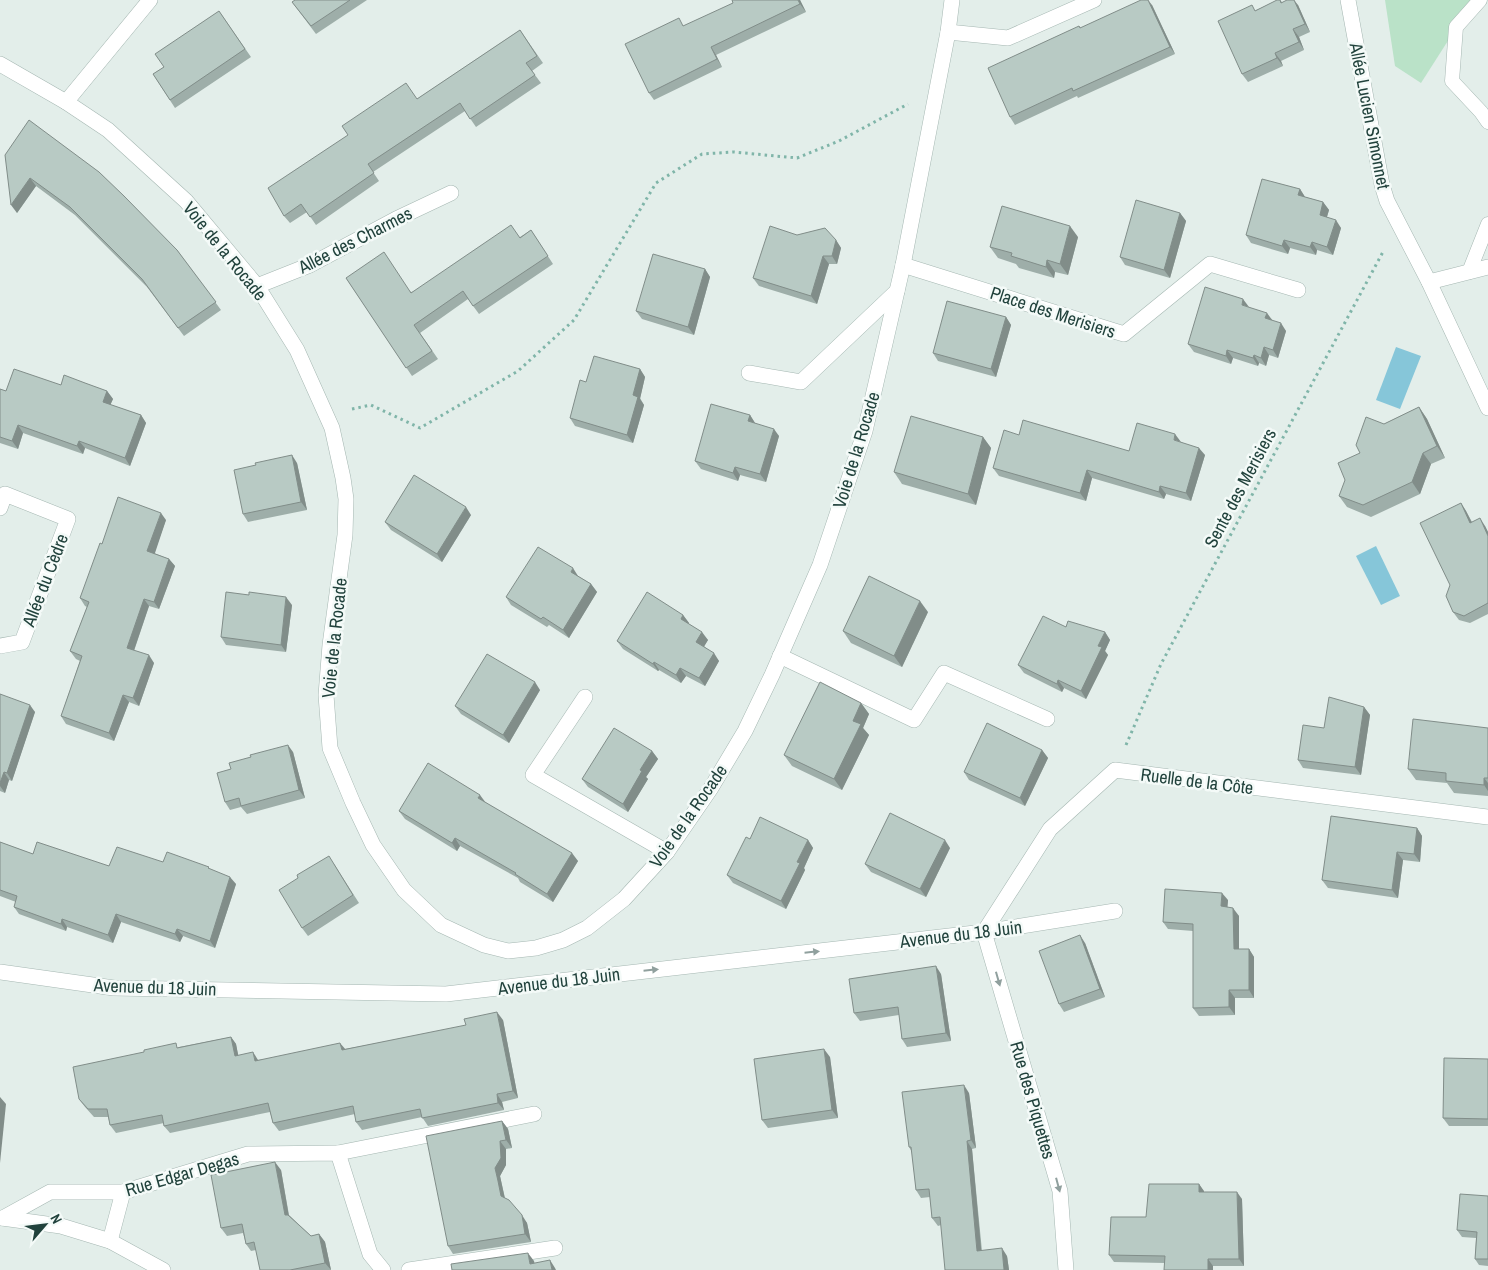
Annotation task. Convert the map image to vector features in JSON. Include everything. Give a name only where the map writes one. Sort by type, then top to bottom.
[{"type":"street","points":[[66,102],[150,0]]},
{"type":"street","name":"Voie de la Rocade","points":[[0,64],[66,102],[108,130],[186,201],[257,286],[297,350],[328,417],[346,498],[345,535],[330,645],[326,695],[330,748],[352,803],[373,845],[404,890],[441,925],[484,945],[508,951],[536,948],[563,940],[587,928],[624,899],[667,852],[711,788],[745,731],[820,565],[865,431],[903,265],[948,32],[952,0]]},
{"type":"street","points":[[948,32],[1008,38],[1094,0]]},
{"type":"street","name":"Allée Lucien Simonnet","points":[[1348,0],[1382,184],[1387,201],[1429,282],[1488,408]]},
{"type":"street","name":"Allée des Charmes","points":[[257,286],[310,265],[396,219],[451,193]]},
{"type":"street","name":"Place des Merisiers","points":[[903,265],[1124,334],[1210,264],[1298,290]]},
{"type":"street","points":[[1429,282],[1488,267]]},
{"type":"street","points":[[749,373],[801,382],[897,292]]},
{"type":"street","name":"Allée du Cèdre","points":[[0,508],[5,494],[68,519],[22,642],[0,646]]},
{"type":"street","points":[[780,656],[914,720],[944,673],[1047,720]]},
{"type":"street","points":[[585,697],[533,775],[667,852]]},
{"type":"street","name":"Ruelle de la Côte","points":[[984,932],[1050,829],[1115,770],[1488,817]]},
{"type":"street","name":"Avenue du 18 Juin","points":[[0,972],[114,988],[446,994],[984,932],[1115,911]]},
{"type":"street","name":"Rue des Piquettes","points":[[984,932],[1060,1191],[1066,1270]]},
{"type":"street","name":"Rue Edgar Degas","points":[[2,1218],[50,1192],[123,1192],[248,1154],[338,1153],[534,1114]]},
{"type":"street","points":[[338,1153],[370,1254],[384,1270]]},
{"type":"street","points":[[110,1241],[123,1192]]},
{"type":"street","points":[[2,1218],[61,1226],[110,1241],[162,1270]]},
{"type":"street","points":[[409,1270],[555,1248]]},
{"type":"lane","points":[[1480,0],[1456,27],[1452,81],[1488,122]]},
{"type":"lane","points":[[1469,272],[1488,224]]},
{"type":"path","points":[[328,417],[346,410],[371,405],[420,428],[518,371],[574,320],[656,183],[702,154],[734,152],[796,158],[839,141],[937,88]]},
{"type":"path","name":"Sente des Merisiers","points":[[1115,770],[1161,664],[1399,223]]},
{"type":"green space","points":[[1385,0],[1474,0],[1421,83],[1395,66]]},
{"type":"water","points":[[1396,347],[1421,356],[1400,409],[1376,400]]},
{"type":"water","points":[[1376,546],[1400,596],[1381,605],[1356,556]]},
{"type":"building","points":[[295,0],[350,0],[311,26],[292,2]]},
{"type":"building","points":[[732,0],[798,0],[800,4],[711,47],[717,59],[649,93],[625,44],[679,18],[683,26],[733,3]]},
{"type":"building","points":[[1141,0],[1148,0],[1170,47],[1073,91],[1072,88],[1010,117],[988,68]]},
{"type":"building","points":[[1280,0],[1281,3],[1287,0],[1294,0],[1305,24],[1293,29],[1299,42],[1275,53],[1277,58],[1242,74],[1218,21],[1252,5],[1255,11]]},
{"type":"building","points":[[219,11],[245,49],[170,100],[153,74],[164,67],[155,54]]},
{"type":"building","points":[[520,30],[537,56],[526,63],[535,75],[470,119],[460,103],[368,164],[374,173],[310,217],[301,204],[284,216],[268,188],[348,135],[342,126],[406,83],[417,99]]},
{"type":"building","points":[[29,120],[99,172],[124,196],[177,250],[216,302],[178,328],[142,279],[70,207],[30,178],[11,205],[5,155]]},
{"type":"building","points":[[1262,179],[1300,189],[1298,195],[1323,202],[1320,215],[1336,220],[1327,247],[1312,242],[1310,247],[1284,240],[1282,246],[1246,235]]},
{"type":"building","points":[[1136,200],[1180,213],[1164,270],[1120,257]]},
{"type":"building","points":[[1002,206],[1070,226],[1060,264],[1047,260],[1046,267],[1011,256],[1012,253],[990,247]]},
{"type":"building","points":[[511,225],[520,238],[531,230],[548,256],[473,306],[463,291],[414,325],[432,351],[406,368],[346,278],[384,252],[411,293]]},
{"type":"building","points":[[770,226],[797,235],[825,228],[836,240],[832,256],[823,256],[811,296],[753,278]]},
{"type":"building","points":[[653,254],[705,269],[688,327],[636,311]]},
{"type":"building","points":[[1205,287],[1243,299],[1242,305],[1267,313],[1265,318],[1281,323],[1273,350],[1264,347],[1261,358],[1254,355],[1253,358],[1227,350],[1226,356],[1188,344]]},
{"type":"building","points":[[947,301],[1006,317],[991,369],[933,353]]},
{"type":"building","points":[[594,356],[640,369],[633,395],[638,397],[627,435],[570,418],[580,380],[586,382]]},
{"type":"building","points":[[14,369],[61,385],[64,375],[107,391],[103,402],[141,415],[125,458],[79,441],[77,446],[18,425],[12,441],[0,437],[0,389],[6,391]]},
{"type":"building","points":[[711,404],[750,415],[748,421],[774,429],[760,474],[735,467],[733,473],[695,461]]},
{"type":"building","points":[[1419,407],[1437,446],[1423,453],[1412,482],[1363,505],[1339,496],[1345,480],[1338,463],[1360,453],[1356,445],[1366,417],[1384,424]]},
{"type":"building","points":[[911,416],[983,437],[968,494],[894,472]]},
{"type":"building","points":[[1023,420],[1129,451],[1137,423],[1175,434],[1174,440],[1199,448],[1186,493],[1160,486],[1159,492],[1087,470],[1080,493],[993,468],[1004,430],[1019,435]]},
{"type":"building","points":[[292,455],[301,502],[243,514],[234,470],[256,465],[255,463]]},
{"type":"building","points":[[414,475],[466,507],[437,554],[385,522]]},
{"type":"building","points":[[118,497],[161,513],[147,551],[169,559],[154,602],[144,599],[127,648],[149,655],[133,698],[123,695],[109,733],[61,716],[82,656],[70,651],[89,602],[80,598],[100,543],[102,544]]},
{"type":"building","points":[[1461,503],[1470,523],[1480,518],[1488,536],[1488,603],[1464,616],[1453,612],[1446,596],[1450,585],[1420,523]]},
{"type":"building","points":[[538,547],[573,568],[571,572],[591,584],[563,630],[543,617],[541,619],[506,597]]},
{"type":"building","points":[[869,576],[920,601],[894,656],[843,631]]},
{"type":"building","points":[[226,592],[249,595],[249,592],[286,597],[281,645],[221,637]]},
{"type":"building","points":[[647,592],[683,615],[681,619],[702,632],[696,642],[714,653],[699,678],[680,668],[676,675],[654,662],[653,664],[617,641]]},
{"type":"building","points":[[1043,616],[1066,627],[1068,621],[1105,632],[1098,646],[1102,647],[1081,691],[1058,680],[1057,684],[1018,665]]},
{"type":"building","points":[[487,654],[535,682],[503,735],[455,706]]},
{"type":"building","points":[[820,682],[861,703],[853,721],[861,724],[834,779],[784,755]]},
{"type":"building","points":[[0,694],[30,705],[7,773],[4,772],[0,783]]},
{"type":"building","points":[[1329,697],[1364,707],[1355,767],[1298,760],[1303,725],[1324,728]]},
{"type":"building","points":[[1413,719],[1488,728],[1488,778],[1484,778],[1484,785],[1446,781],[1446,773],[1408,769]]},
{"type":"building","points":[[987,723],[1042,750],[1020,798],[964,772]]},
{"type":"building","points":[[614,728],[652,751],[623,804],[582,779]]},
{"type":"building","points":[[288,745],[299,790],[241,806],[239,798],[225,802],[217,773],[231,769],[229,763],[251,757],[250,755]]},
{"type":"building","points":[[428,763],[480,795],[478,798],[572,853],[547,894],[516,873],[455,838],[452,843],[399,811]]},
{"type":"building","points":[[890,813],[945,840],[920,889],[865,864]]},
{"type":"building","points":[[1331,816],[1417,828],[1414,854],[1397,852],[1392,890],[1322,880]]},
{"type":"building","points":[[760,817],[808,840],[797,862],[800,863],[781,901],[727,875],[746,837],[750,839]]},
{"type":"building","points":[[0,842],[33,854],[37,842],[109,866],[117,847],[163,862],[167,852],[209,867],[230,877],[210,941],[177,929],[175,934],[116,914],[108,935],[62,919],[61,924],[14,907],[17,896],[0,890]]},
{"type":"building","points":[[329,856],[353,895],[302,928],[279,890],[298,878],[297,875]]},
{"type":"building","points":[[1165,889],[1222,893],[1221,906],[1233,908],[1234,949],[1249,949],[1249,990],[1229,990],[1229,1007],[1193,1008],[1193,924],[1163,922]]},
{"type":"building","points":[[1080,935],[1100,989],[1059,1004],[1039,951]]},
{"type":"building","points":[[936,966],[946,1033],[902,1039],[898,1007],[854,1013],[849,979]]},
{"type":"building","points":[[497,1012],[513,1091],[497,1094],[498,1103],[422,1118],[420,1109],[356,1122],[353,1106],[273,1123],[268,1103],[164,1126],[162,1115],[110,1125],[107,1109],[88,1109],[79,1099],[73,1067],[144,1052],[144,1050],[176,1043],[177,1048],[231,1037],[235,1056],[253,1052],[255,1061],[340,1043],[342,1050],[466,1025],[464,1019]]},
{"type":"building","points":[[824,1049],[832,1110],[762,1120],[754,1059]]},
{"type":"building","points":[[1444,1058],[1488,1059],[1488,1119],[1443,1118]]},
{"type":"building","points":[[964,1085],[971,1140],[967,1141],[977,1251],[1002,1248],[1004,1270],[945,1270],[940,1217],[932,1218],[929,1189],[916,1190],[902,1092]]},
{"type":"building","points":[[502,1121],[506,1140],[500,1141],[501,1158],[495,1168],[501,1196],[509,1200],[522,1215],[525,1234],[448,1246],[426,1136]]},
{"type":"building","points":[[275,1162],[285,1215],[288,1215],[311,1236],[319,1234],[325,1263],[290,1270],[260,1270],[254,1242],[246,1244],[242,1224],[221,1228],[211,1175]]},
{"type":"building","points":[[1149,1184],[1199,1184],[1199,1192],[1237,1192],[1239,1259],[1208,1259],[1208,1270],[1164,1270],[1165,1256],[1109,1255],[1111,1217],[1146,1217]]},
{"type":"building","points":[[1460,1194],[1488,1196],[1488,1259],[1475,1259],[1477,1232],[1457,1230]]},
{"type":"building","points":[[528,1253],[530,1264],[550,1260],[552,1270],[452,1270],[451,1264]]}]
